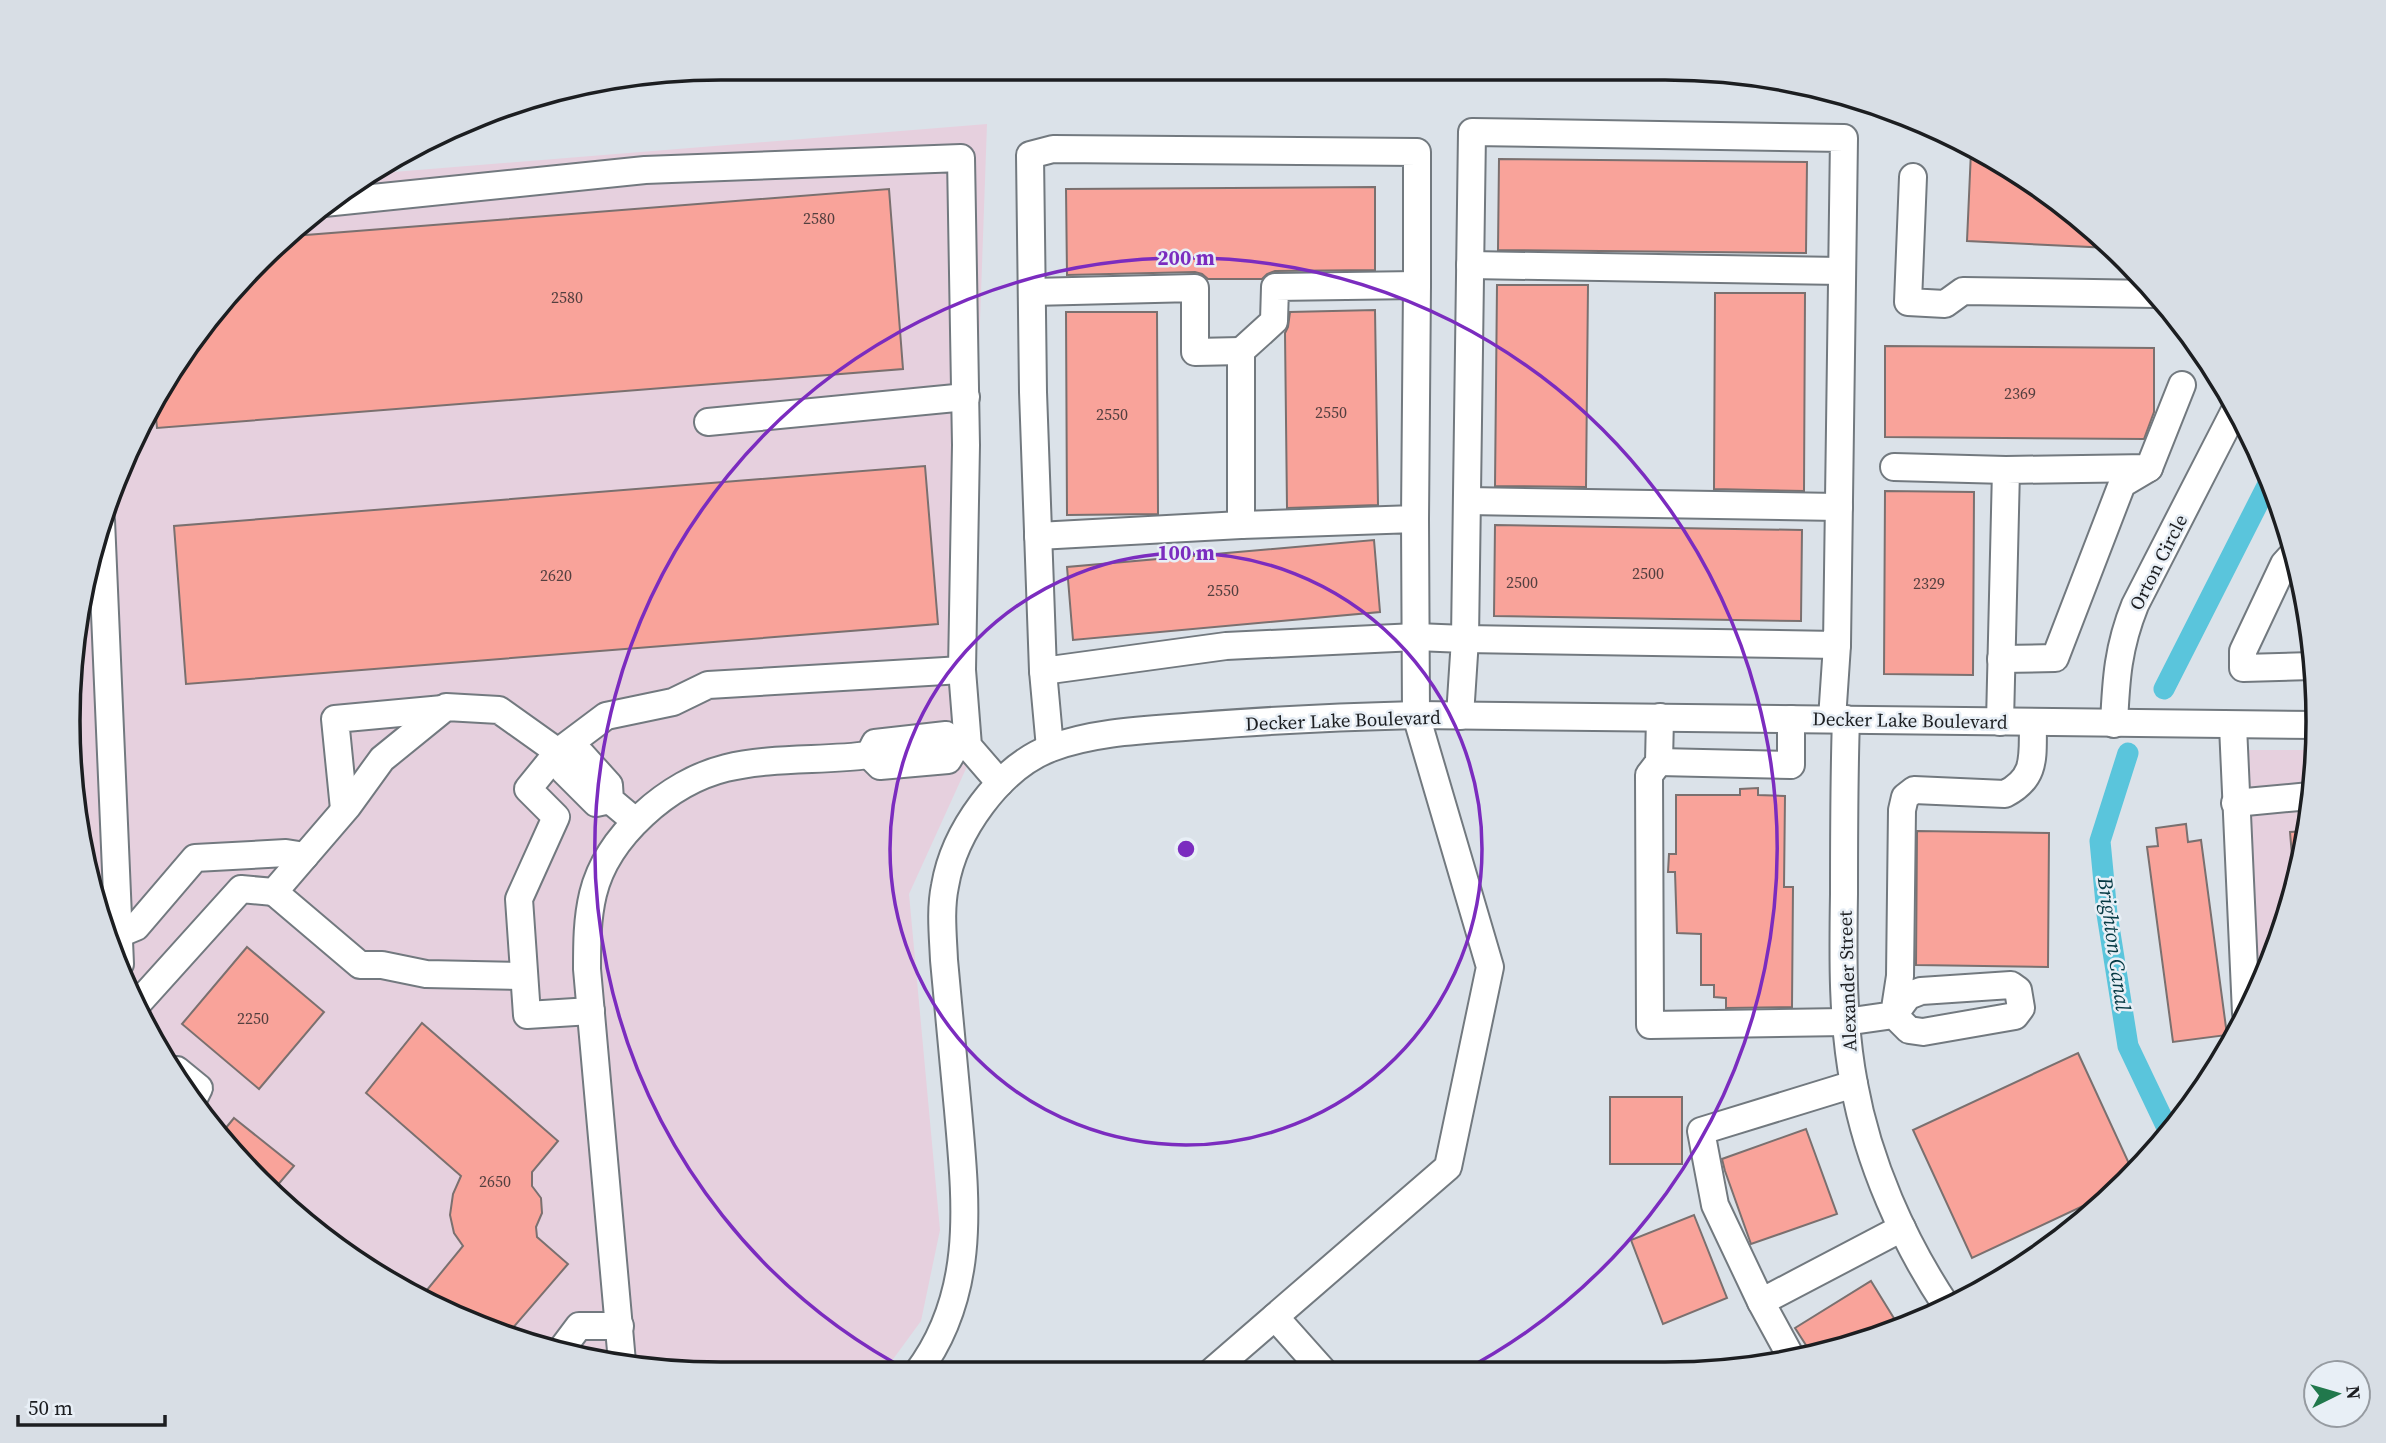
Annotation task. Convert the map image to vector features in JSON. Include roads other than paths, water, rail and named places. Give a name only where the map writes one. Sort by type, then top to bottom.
[{"type":"street","name":"Alexander Street","points":[[1471,265],[1472,132],[1844,138],[1837,645],[1845,1022],[1861,1119],[1889,1200],[1942,1299]]},
{"type":"street","points":[[1050,748],[1043,671],[1038,536],[1030,155],[1053,149],[1417,152],[1416,715],[1490,967],[1448,1167],[1223,1362]]},
{"type":"street","points":[[349,200],[645,170],[961,158],[965,397],[962,747],[948,761],[880,766],[869,755],[725,768],[701,777],[656,802],[635,821],[612,851],[593,892],[588,929],[587,969],[622,1354]]},
{"type":"street","points":[[1913,177],[1908,302],[1945,304],[1964,291],[2141,294]]},
{"type":"street","points":[[1460,716],[1465,639],[1471,265],[1842,271]]},
{"type":"street","points":[[1032,292],[1195,288],[1195,352],[1241,351],[1274,321],[1275,288],[1418,285]]},
{"type":"street","points":[[1241,351],[1241,525]]},
{"type":"street","points":[[2001,659],[2055,658],[2122,484],[2149,468],[2182,385]]},
{"type":"street","points":[[708,422],[965,397]]},
{"type":"street","name":"Orton Circle","points":[[2114,724],[2116,672],[2123,634],[2135,605],[2230,420]]},
{"type":"street","points":[[1894,467],[2006,470],[2149,468]]},
{"type":"street","points":[[2000,722],[2006,470]]},
{"type":"street","points":[[1467,501],[1839,507]]},
{"type":"street","points":[[1038,536],[1241,525],[1415,520]]},
{"type":"street","points":[[103,552],[119,940]]},
{"type":"street","points":[[2285,562],[2243,651],[2243,668],[2303,666]]},
{"type":"street","points":[[1043,671],[1226,646],[1416,637],[1837,645]]},
{"type":"street","points":[[592,1011],[527,1015],[519,900],[556,817],[528,789],[562,756],[606,716],[673,702],[708,685],[962,670]]},
{"type":"street","points":[[344,810],[335,719],[446,707],[499,710],[562,756],[582,755],[609,785],[610,800],[635,821]]},
{"type":"street","points":[[274,892],[344,810],[382,759],[443,709]]},
{"type":"street","name":"Decker Lake Boulevard","points":[[923,1362],[952,1304],[965,1242],[965,1192],[944,960],[944,887],[952,856],[971,818],[1000,783],[1026,762],[1050,748],[1094,736],[1149,730],[1302,718],[1416,715],[2306,725]]},
{"type":"street","points":[[1660,718],[1659,762],[1648,775],[1650,1024],[1845,1022],[1894,1015],[1900,976],[1902,810],[1905,797],[1914,790],[2005,794],[2017,788],[2031,769],[2033,722]]},
{"type":"street","points":[[1659,762],[1791,765],[1791,719]]},
{"type":"street","points":[[2232,726],[2245,992]]},
{"type":"street","points":[[962,747],[1000,783]]},
{"type":"street","points":[[2235,803],[2301,797]]},
{"type":"street","points":[[119,934],[136,927],[195,858],[286,853],[305,856]]},
{"type":"street","points":[[219,856],[241,889]]},
{"type":"street","points":[[241,889],[274,892],[360,965],[382,965],[426,974],[524,976]]},
{"type":"street","points":[[143,997],[241,889]]},
{"type":"street","points":[[1787,1350],[1715,1205],[1701,1131],[1854,1084]]},
{"type":"street","points":[[1761,1302],[1902,1228]]},
{"type":"street","points":[[1275,1317],[1315,1362]]},
{"type":"street","points":[[566,1343],[579,1326],[620,1326]]},
{"type":"waterway","name":"Brighton Canal","points":[[2164,689],[2263,493]]},
{"type":"waterway","name":"Brighton Canal","points":[[2128,753],[2100,841],[2107,914],[2128,1046],[2164,1122]]}]
